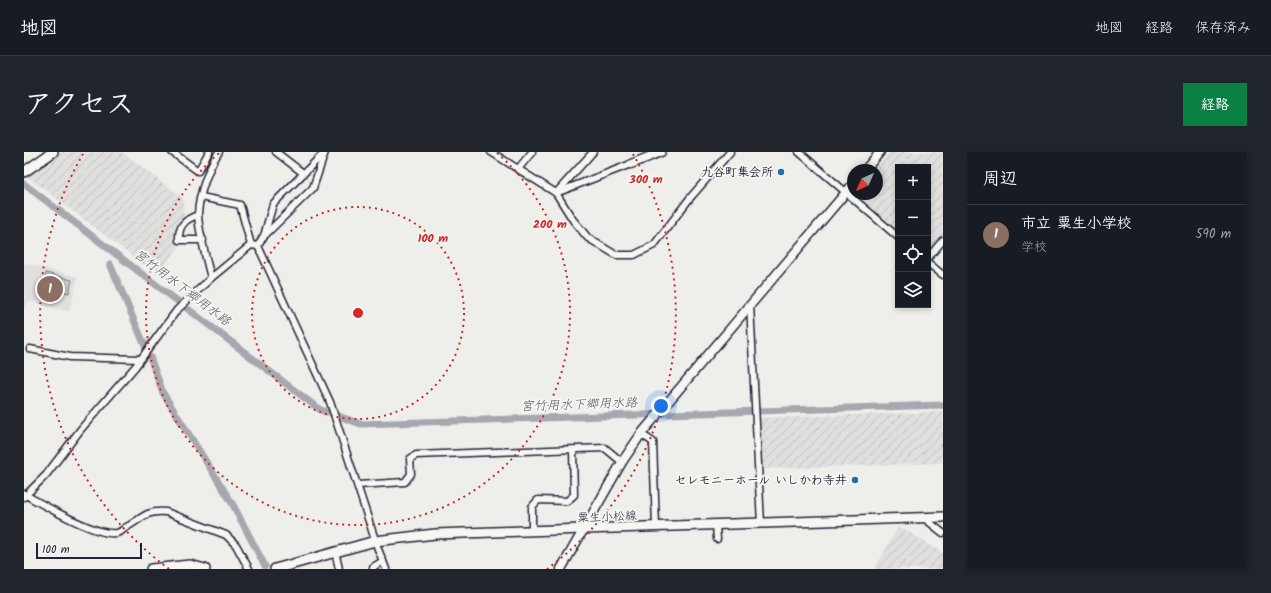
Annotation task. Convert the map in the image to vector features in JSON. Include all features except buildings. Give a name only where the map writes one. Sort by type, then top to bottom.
[{"type":"main road","points":[[24,172],[53,152]]},
{"type":"main road","name":"粟生小松線","points":[[275,569],[291,566],[335,551],[376,541],[435,534],[943,518]]},
{"type":"main road","points":[[150,569],[190,565],[204,569]]},
{"type":"street","points":[[172,152],[198,171],[209,152]]},
{"type":"street","points":[[211,278],[198,215],[201,197],[218,152]]},
{"type":"street","points":[[276,152],[304,173]]},
{"type":"street","points":[[263,237],[273,204],[325,152]]},
{"type":"street","points":[[249,569],[236,545],[226,535],[166,512],[156,511],[143,514],[136,523],[117,533],[107,532],[66,516],[25,495],[46,475],[81,429],[140,359],[177,310],[211,278],[255,246],[313,188],[325,152]]},
{"type":"street","points":[[491,152],[556,193],[573,220],[588,238],[616,255],[634,254],[654,245],[690,198],[730,152]]},
{"type":"street","points":[[518,169],[532,152]]},
{"type":"street","points":[[556,193],[593,152]]},
{"type":"street","points":[[556,193],[661,152]]},
{"type":"street","points":[[799,152],[897,236]]},
{"type":"street","points":[[870,164],[880,152]]},
{"type":"street","points":[[561,569],[622,462],[642,434],[750,304],[846,192]]},
{"type":"street","points":[[201,197],[240,205],[255,246],[330,402],[386,569]]},
{"type":"street","points":[[198,215],[188,218],[178,231],[179,240],[203,240]]},
{"type":"street","points":[[931,254],[943,240]]},
{"type":"street","points":[[931,265],[943,275]]},
{"type":"street","points":[[750,304],[756,405],[760,524]]},
{"type":"street","points":[[30,349],[70,357],[140,359]]},
{"type":"street","points":[[642,434],[653,442],[656,528]]},
{"type":"street","points":[[358,485],[405,482],[411,474],[410,459],[416,455],[605,448],[622,462]]},
{"type":"street","points":[[532,531],[532,506],[538,500],[567,501],[574,495],[573,450]]},
{"type":"street","points":[[924,518],[943,532]]},
{"type":"street","points":[[716,526],[718,539]]},
{"type":"street","points":[[335,551],[339,569]]},
{"type":"street","points":[[373,569],[373,566],[383,561]]},
{"type":"shaded area","points":[[61,152],[122,152],[183,198],[185,238],[157,275],[27,176]]},
{"type":"shaded area","points":[[889,152],[943,152],[943,234],[931,248],[931,164],[895,164],[895,228],[861,200],[883,200],[883,164],[878,164]]},
{"type":"shaded area","points":[[24,263],[78,277],[69,312],[29,301],[24,309]]},
{"type":"shaded area","points":[[46,273],[72,280],[69,293],[43,287]]},
{"type":"shaded area","points":[[943,412],[943,463],[760,469],[757,418]]},
{"type":"shaded area","points":[[899,526],[943,553],[943,569],[874,569]]},
{"type":"waterway","name":"宮竹用水下郷用水路","points":[[24,184],[319,409],[326,412]]},
{"type":"waterway","points":[[110,264],[145,346]]},
{"type":"waterway","points":[[150,357],[163,393],[232,503],[265,566]]},
{"type":"waterway","name":"宮竹用水下郷用水路","points":[[338,416],[361,424],[943,405]]},
{"type":"place","name":"九谷町集会所","points":[[781,172]]},
{"type":"place","name":"市立 粟生小学校","points":[[50,289]]},
{"type":"place","name":"セレモニーホール いしかわ寺井","points":[[855,480]]}]
